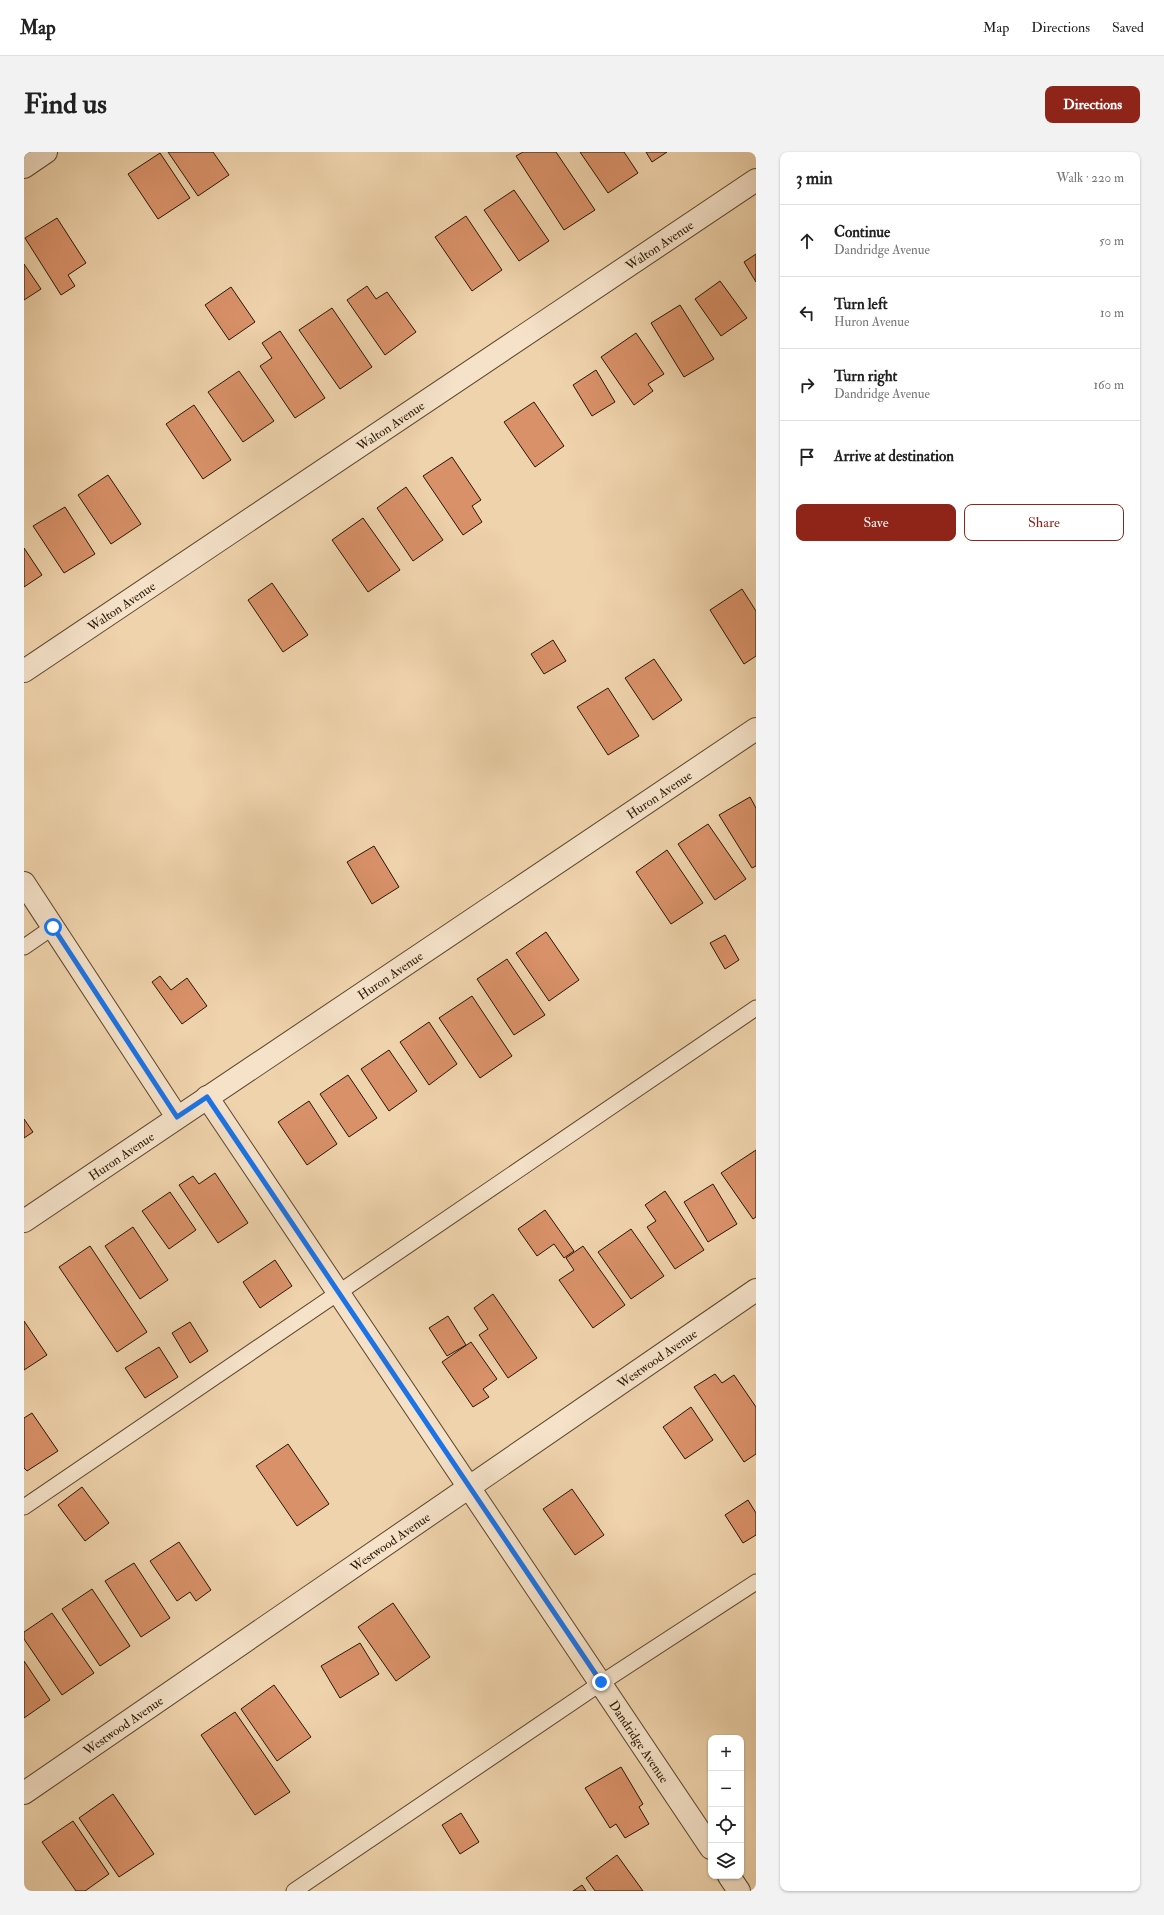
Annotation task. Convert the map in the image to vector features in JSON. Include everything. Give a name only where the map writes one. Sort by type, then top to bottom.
[{"type":"street","points":[[24,167],[46,152]]},
{"type":"street","name":"Walton Avenue","points":[[24,671],[756,180]]},
{"type":"street","name":"Huron Avenue","points":[[24,1221],[756,729]]},
{"type":"street","points":[[24,883],[177,1117]]},
{"type":"street","name":"Dandridge Avenue","points":[[207,1097],[708,1843]]},
{"type":"street","name":"Westwood Avenue","points":[[24,1793],[756,1290]]},
{"type":"street","points":[[732,1879],[739,1891]]},
{"type":"lane","points":[[24,947],[53,927]]},
{"type":"lane","points":[[24,1507],[337,1292],[756,1008]]},
{"type":"lane","points":[[294,1891],[601,1682],[756,1582]]},
{"type":"building","points":[[168,152],[213,152],[229,175],[198,196]]},
{"type":"building","points":[[523,152],[556,152],[595,210],[564,230],[516,156]]},
{"type":"building","points":[[580,152],[624,152],[638,173],[608,193]]},
{"type":"building","points":[[646,152],[667,152],[652,162]]},
{"type":"building","points":[[160,153],[190,198],[158,219],[128,174]]},
{"type":"building","points":[[514,190],[549,241],[519,261],[484,210]]},
{"type":"building","points":[[466,216],[502,270],[472,291],[435,237]]},
{"type":"building","points":[[57,218],[86,263],[68,275],[75,286],[61,295],[25,238]]},
{"type":"building","points":[[756,254],[756,282],[744,262]]},
{"type":"building","points":[[24,264],[41,289],[24,300]]},
{"type":"building","points":[[720,281],[747,318],[721,336],[695,299]]},
{"type":"building","points":[[367,286],[376,299],[387,292],[416,332],[385,355],[347,300]]},
{"type":"building","points":[[231,287],[255,322],[229,340],[205,305]]},
{"type":"building","points":[[680,305],[714,359],[684,377],[651,323]]},
{"type":"building","points":[[332,308],[372,367],[340,389],[299,330]]},
{"type":"building","points":[[280,331],[325,398],[295,418],[260,366],[272,358],[262,343]]},
{"type":"building","points":[[636,333],[664,374],[648,384],[653,391],[634,405],[601,357]]},
{"type":"building","points":[[596,370],[615,402],[592,416],[573,385]]},
{"type":"building","points":[[239,371],[274,421],[243,442],[208,392]]},
{"type":"building","points":[[534,402],[564,446],[535,467],[504,422]]},
{"type":"building","points":[[194,405],[231,460],[203,479],[166,424]]},
{"type":"building","points":[[452,457],[481,500],[472,506],[482,522],[463,535],[423,476]]},
{"type":"building","points":[[108,475],[141,524],[111,544],[78,495]]},
{"type":"building","points":[[406,487],[443,540],[413,561],[377,508]]},
{"type":"building","points":[[65,507],[95,554],[64,573],[33,526]]},
{"type":"building","points":[[363,518],[400,570],[368,592],[332,540]]},
{"type":"building","points":[[24,548],[42,575],[24,587]]},
{"type":"building","points":[[272,583],[308,635],[283,652],[248,600]]},
{"type":"building","points":[[742,589],[756,611],[756,656],[744,664],[710,610]]},
{"type":"building","points":[[553,640],[566,661],[544,674],[531,654]]},
{"type":"building","points":[[654,659],[682,700],[653,720],[625,678]]},
{"type":"building","points":[[608,688],[639,736],[608,755],[577,707]]},
{"type":"building","points":[[750,797],[756,808],[756,866],[752,868],[719,815]]},
{"type":"building","points":[[708,824],[746,879],[715,900],[678,844]]},
{"type":"building","points":[[374,846],[399,887],[372,904],[347,862]]},
{"type":"building","points":[[667,850],[703,903],[671,924],[636,872]]},
{"type":"building","points":[[546,932],[579,980],[549,1001],[516,953]]},
{"type":"building","points":[[725,935],[739,960],[725,969],[710,943]]},
{"type":"building","points":[[507,959],[545,1015],[514,1035],[477,979]]},
{"type":"building","points":[[160,976],[171,990],[187,978],[207,1006],[182,1024],[152,982]]},
{"type":"building","points":[[472,996],[512,1056],[480,1078],[439,1018]]},
{"type":"building","points":[[429,1022],[457,1064],[429,1085],[400,1042]]},
{"type":"building","points":[[389,1050],[417,1091],[389,1111],[361,1069]]},
{"type":"building","points":[[348,1075],[377,1118],[349,1137],[320,1094]]},
{"type":"building","points":[[309,1101],[337,1144],[307,1165],[278,1122]]},
{"type":"building","points":[[24,1119],[33,1132],[24,1138]]},
{"type":"building","points":[[756,1150],[756,1217],[753,1219],[721,1173]]},
{"type":"building","points":[[215,1173],[248,1223],[218,1243],[179,1185],[193,1176],[199,1184]]},
{"type":"building","points":[[713,1184],[737,1224],[708,1242],[684,1202]]},
{"type":"building","points":[[665,1191],[704,1250],[675,1269],[647,1227],[656,1221],[645,1205]]},
{"type":"building","points":[[170,1192],[196,1230],[169,1249],[142,1211]]},
{"type":"building","points":[[545,1210],[574,1251],[564,1258],[554,1244],[537,1256],[518,1229]]},
{"type":"building","points":[[133,1227],[168,1280],[140,1299],[105,1246]]},
{"type":"building","points":[[631,1229],[664,1276],[631,1299],[598,1252]]},
{"type":"building","points":[[90,1246],[147,1332],[117,1352],[59,1267]]},
{"type":"building","points":[[583,1246],[625,1305],[593,1328],[559,1280],[574,1270],[566,1258]]},
{"type":"building","points":[[275,1260],[292,1286],[260,1308],[243,1282]]},
{"type":"building","points":[[493,1294],[537,1358],[508,1378],[479,1335],[488,1329],[474,1308]]},
{"type":"building","points":[[448,1316],[466,1345],[447,1356],[429,1328]]},
{"type":"building","points":[[24,1321],[47,1355],[24,1370]]},
{"type":"building","points":[[190,1322],[208,1351],[190,1363],[172,1333]]},
{"type":"building","points":[[471,1342],[497,1379],[483,1389],[489,1397],[473,1407],[442,1362]]},
{"type":"building","points":[[159,1347],[178,1377],[145,1398],[125,1368]]},
{"type":"building","points":[[715,1374],[722,1383],[734,1375],[756,1407],[756,1454],[744,1462],[694,1387]]},
{"type":"building","points":[[691,1407],[713,1440],[685,1459],[663,1427]]},
{"type":"building","points":[[32,1413],[58,1451],[27,1471],[24,1468],[24,1418]]},
{"type":"building","points":[[288,1444],[329,1504],[297,1526],[256,1466]]},
{"type":"building","points":[[82,1487],[109,1523],[85,1541],[58,1505]]},
{"type":"building","points":[[572,1489],[604,1535],[575,1555],[543,1509]]},
{"type":"building","points":[[748,1500],[756,1513],[756,1535],[743,1543],[725,1515]]},
{"type":"building","points":[[179,1542],[211,1590],[196,1601],[190,1592],[177,1601],[150,1561]]},
{"type":"building","points":[[134,1563],[170,1618],[141,1637],[105,1581]]},
{"type":"building","points":[[92,1589],[130,1646],[100,1666],[62,1609]]},
{"type":"building","points":[[393,1603],[430,1657],[396,1681],[358,1627]]},
{"type":"building","points":[[52,1613],[94,1673],[62,1695],[24,1639],[24,1632]]},
{"type":"building","points":[[360,1643],[379,1674],[340,1698],[321,1666]]},
{"type":"building","points":[[24,1661],[50,1700],[24,1718]]},
{"type":"building","points":[[274,1685],[311,1737],[277,1761],[241,1709]]},
{"type":"building","points":[[235,1712],[290,1792],[255,1815],[201,1735]]},
{"type":"building","points":[[621,1767],[643,1804],[639,1807],[649,1824],[625,1838],[616,1824],[610,1828],[585,1788]]},
{"type":"building","points":[[113,1794],[154,1854],[119,1877],[79,1818]]},
{"type":"building","points":[[461,1813],[479,1842],[460,1854],[442,1825]]},
{"type":"building","points":[[73,1821],[109,1874],[85,1891],[76,1891],[42,1842]]},
{"type":"building","points":[[617,1855],[643,1891],[595,1891],[586,1878]]},
{"type":"building","points":[[582,1885],[586,1891],[573,1891]]},
{"type":"route","points":[[53,927],[177,1117],[207,1097],[601,1682]]}]
